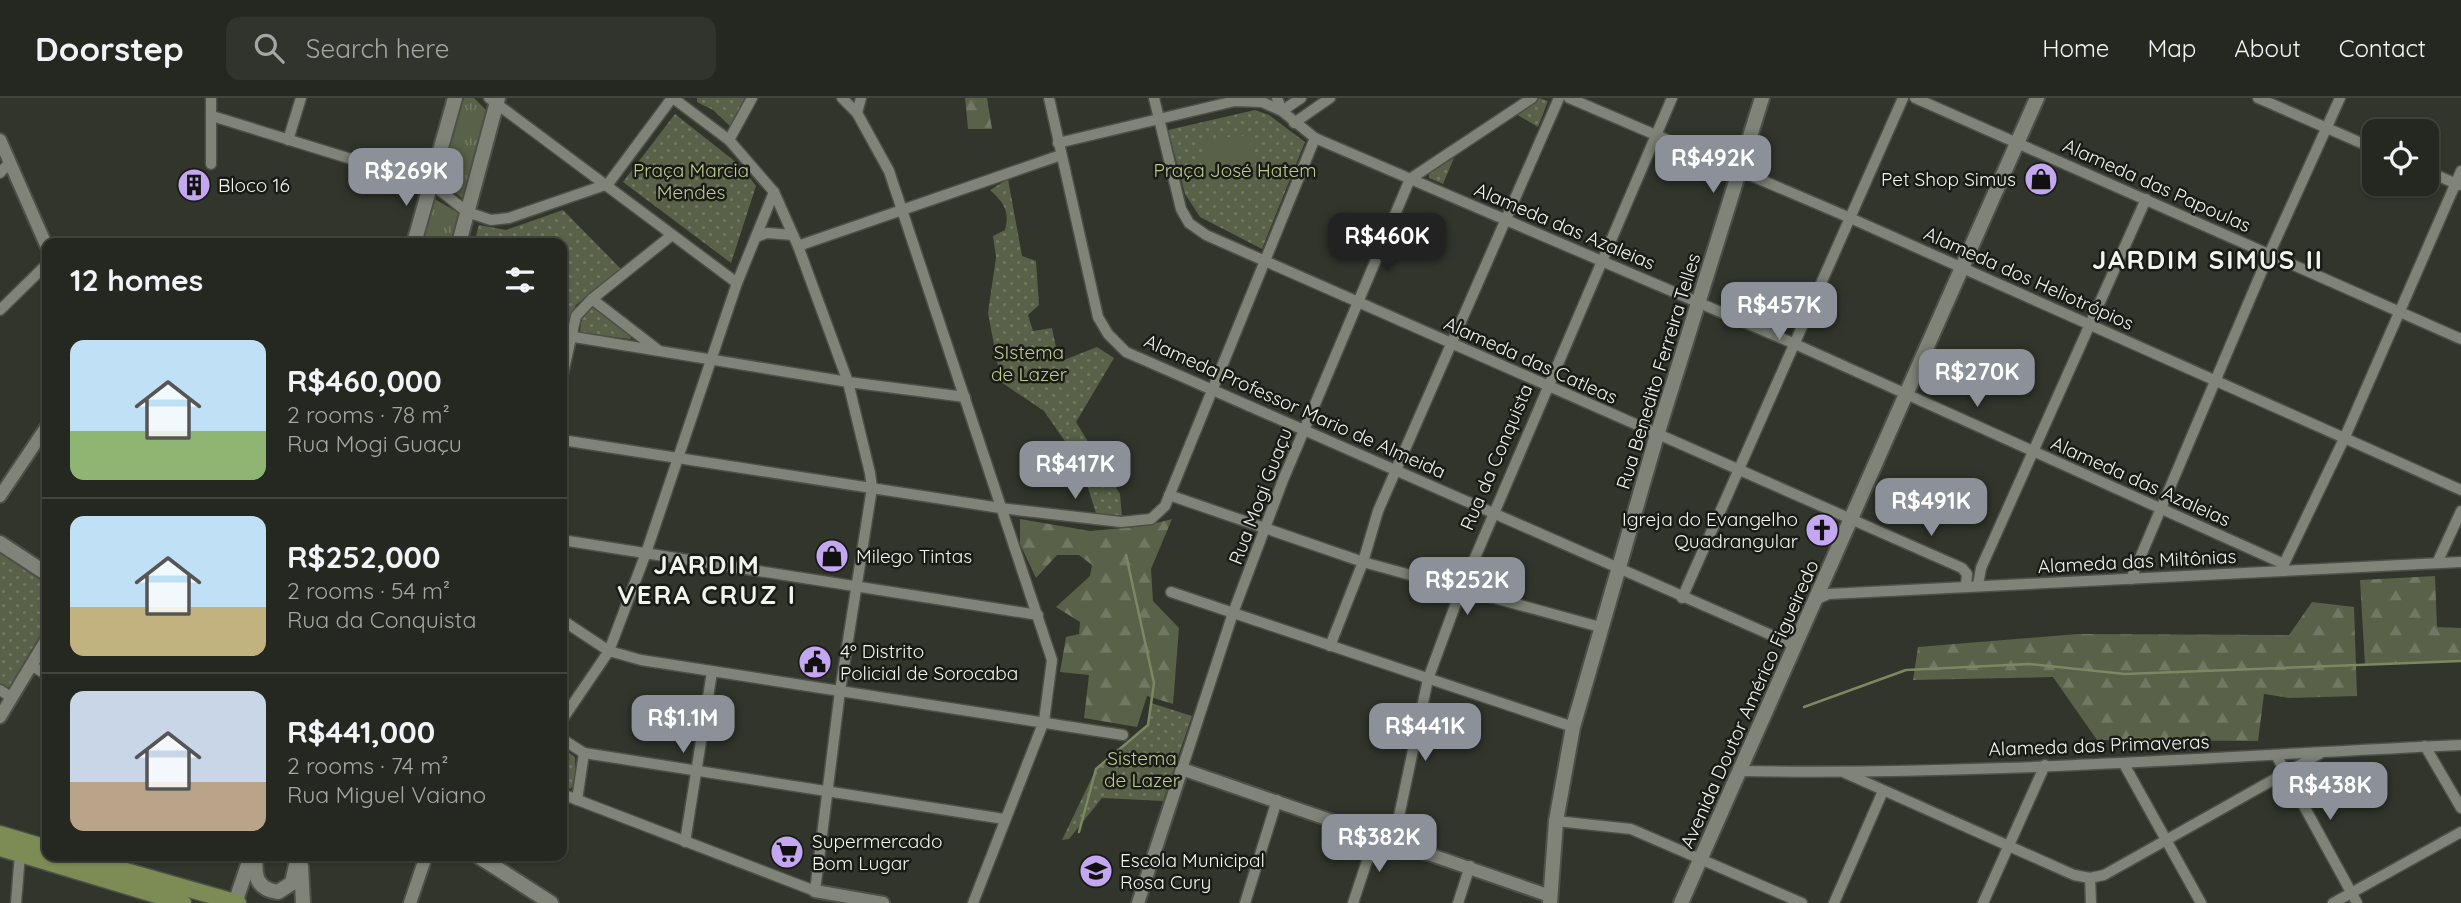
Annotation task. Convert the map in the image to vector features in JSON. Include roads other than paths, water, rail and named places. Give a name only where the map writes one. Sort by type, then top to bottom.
[{"type":"main road","points":[[416,238],[455,98]]},
{"type":"main road","name":"Rua Benedito Ferreira Telles","points":[[1550,900],[1556,821],[1573,727],[1657,435],[1762,98]]},
{"type":"main road","name":"Avenida Doutor Américo Figueiredo","points":[[1681,903],[2037,98]]},
{"type":"main road","points":[[460,238],[495,99]]},
{"type":"main road","points":[[0,543],[42,571]]},
{"type":"main road","points":[[0,834],[42,847]]},
{"type":"main road","points":[[0,848],[155,899],[183,903]]},
{"type":"main road","points":[[90,861],[236,903],[252,861]]},
{"type":"main road","points":[[254,861],[258,882],[278,891],[292,883],[298,861]]},
{"type":"main road","points":[[299,861],[303,903]]},
{"type":"main road","points":[[486,861],[551,903]]},
{"type":"street","points":[[211,98],[211,164]]},
{"type":"street","points":[[288,140],[300,98]]},
{"type":"street","points":[[212,116],[432,184],[467,212],[491,220],[509,218],[608,184],[672,98],[729,141],[774,192],[798,246],[848,382],[872,488],[840,691],[813,899]]},
{"type":"street","points":[[729,141],[752,98]]},
{"type":"street","points":[[842,98],[857,113],[889,171],[1052,660],[1044,721],[973,903]]},
{"type":"street","points":[[857,113],[861,98]]},
{"type":"street","name":"Alameda Professor Mario de Almeida","points":[[1049,98],[1098,317],[1108,334],[1126,352],[1794,645]]},
{"type":"street","name":"Alameda das Catleas","points":[[1154,98],[1181,209],[1189,223],[1206,235],[1962,568]]},
{"type":"street","points":[[1277,98],[1282,111]]},
{"type":"street","points":[[1282,111],[1301,98]]},
{"type":"street","points":[[1294,123],[1330,98]]},
{"type":"street","points":[[1410,179],[1532,98]]},
{"type":"street","points":[[1330,646],[1363,562],[1378,510],[1454,344],[1559,98]]},
{"type":"street","name":"Rua da Conquista","points":[[1394,840],[1428,679],[1461,589],[1672,98]]},
{"type":"street","points":[[1682,598],[1903,98]]},
{"type":"street","name":"Alameda das Papoulas","points":[[1915,98],[2461,339]]},
{"type":"street","points":[[2258,98],[2362,143]]},
{"type":"street","points":[[2131,579],[2269,254],[2340,98]]},
{"type":"street","points":[[495,99],[737,283]]},
{"type":"street","points":[[1058,144],[1239,99],[1262,102],[1282,111]]},
{"type":"street","name":"Alameda dos Heliotrópios","points":[[1574,100],[1849,217],[2461,490]]},
{"type":"street","name":"Alameda das Azaleias","points":[[1282,111],[1315,138],[1907,393],[2034,453],[2160,507],[2282,568]]},
{"type":"street","points":[[567,441],[1000,508],[1121,522],[1150,519],[1159,514],[1169,495],[1315,138]]},
{"type":"street","points":[[0,141],[43,238]]},
{"type":"street","points":[[798,246],[1061,155]]},
{"type":"street","points":[[0,173],[9,163]]},
{"type":"street","points":[[2282,568],[2344,439],[2458,185],[2461,171]]},
{"type":"street","points":[[2439,176],[2458,185]]},
{"type":"street","name":"Rua Mogi Guaçu","points":[[1182,769],[1233,613],[1304,431],[1410,179]]},
{"type":"street","points":[[567,712],[608,651],[646,553],[709,360],[774,192]]},
{"type":"street","points":[[1978,586],[1981,568],[2146,199]]},
{"type":"street","points":[[756,237],[767,233],[793,235]]},
{"type":"street","points":[[567,332],[576,316],[592,299],[672,235]]},
{"type":"street","points":[[0,310],[42,269]]},
{"type":"street","points":[[592,299],[661,352]]},
{"type":"street","points":[[629,347],[635,343],[636,334]]},
{"type":"street","points":[[567,336],[848,382],[965,397]]},
{"type":"street","points":[[0,496],[42,433]]},
{"type":"street","points":[[1169,495],[1363,562],[1600,627]]},
{"type":"street","points":[[2437,563],[2461,511]]},
{"type":"street","points":[[567,541],[1038,615]]},
{"type":"street","name":"Alameda das Miltônias","points":[[1815,600],[1829,594],[2131,579],[2282,568],[2461,562]]},
{"type":"street","points":[[1962,568],[1974,572],[1981,568]]},
{"type":"street","points":[[1962,568],[1967,574],[1966,586]]},
{"type":"street","points":[[1171,592],[1573,727]]},
{"type":"street","points":[[567,623],[608,651],[641,660],[1123,735]]},
{"type":"street","points":[[0,718],[42,647]]},
{"type":"street","points":[[31,665],[42,673]]},
{"type":"street","points":[[685,842],[712,672]]},
{"type":"street","points":[[0,690],[12,698]]},
{"type":"street","points":[[567,742],[584,753],[1004,819]]},
{"type":"street","name":"Alameda das Primaveras","points":[[1739,771],[1843,773],[2124,764],[2461,745]]},
{"type":"street","points":[[2425,746],[2461,808]]},
{"type":"street","points":[[1843,773],[2008,848],[2074,875],[2090,878],[2104,876],[2165,839],[2325,751]]},
{"type":"street","points":[[578,800],[584,753]]},
{"type":"street","points":[[2277,755],[2357,903]]},
{"type":"street","points":[[2124,764],[2201,903]]},
{"type":"street","points":[[1983,903],[2045,765]]},
{"type":"street","points":[[1138,903],[1182,769],[1470,866],[1550,900]]},
{"type":"street","points":[[1866,783],[1869,772]]},
{"type":"street","points":[[1834,903],[1883,791]]},
{"type":"street","points":[[567,796],[685,842],[813,899],[883,903]]},
{"type":"street","points":[[1245,903],[1277,800]]},
{"type":"street","points":[[1556,821],[1631,830],[1702,858],[1802,903]]},
{"type":"street","points":[[2333,903],[2461,832]]},
{"type":"street","points":[[1353,903],[1376,834]]},
{"type":"street","points":[[16,903],[20,854]]},
{"type":"street","points":[[410,903],[424,861]]},
{"type":"street","points":[[1458,903],[1470,866]]},
{"type":"street","points":[[2090,878],[2091,903]]},
{"type":"waterway","points":[[1079,832],[1096,769],[1148,725],[1154,683],[1126,555]]},
{"type":"waterway","points":[[1804,707],[1906,670],[2029,664],[2125,674],[2461,661]]},
{"type":"place","name":"Pet Shop Simus","points":[[2041,179]]},
{"type":"place","name":"Bloco 16","points":[[194,185]]},
{"type":"place","name":"Igreja do Evangelho Quadrangular","points":[[1822,530]]},
{"type":"place","name":"Milego Tintas","points":[[832,556]]},
{"type":"place","name":"4º Distrito Policial de Sorocaba","points":[[815,662]]},
{"type":"place","name":"Supermercado Bom Lugar","points":[[787,852]]},
{"type":"place","name":"Escola Municipal Rosa Cury","points":[[1096,871]]},
{"type":"district","name":"JARDIM SIMUS II","points":[[2208,260]]},
{"type":"district","name":"JARDIM VERA CRUZ I","points":[[707,580]]},
{"type":"park label","name":"Praça José Hatem","points":[[1235,170]]},
{"type":"park label","name":"Praça Marcia Mendes","points":[[691,181]]},
{"type":"park label","name":"SIstema de Lazer","points":[[1029,363]]},
{"type":"park label","name":"Sistema de Lazer","points":[[1142,769]]}]
